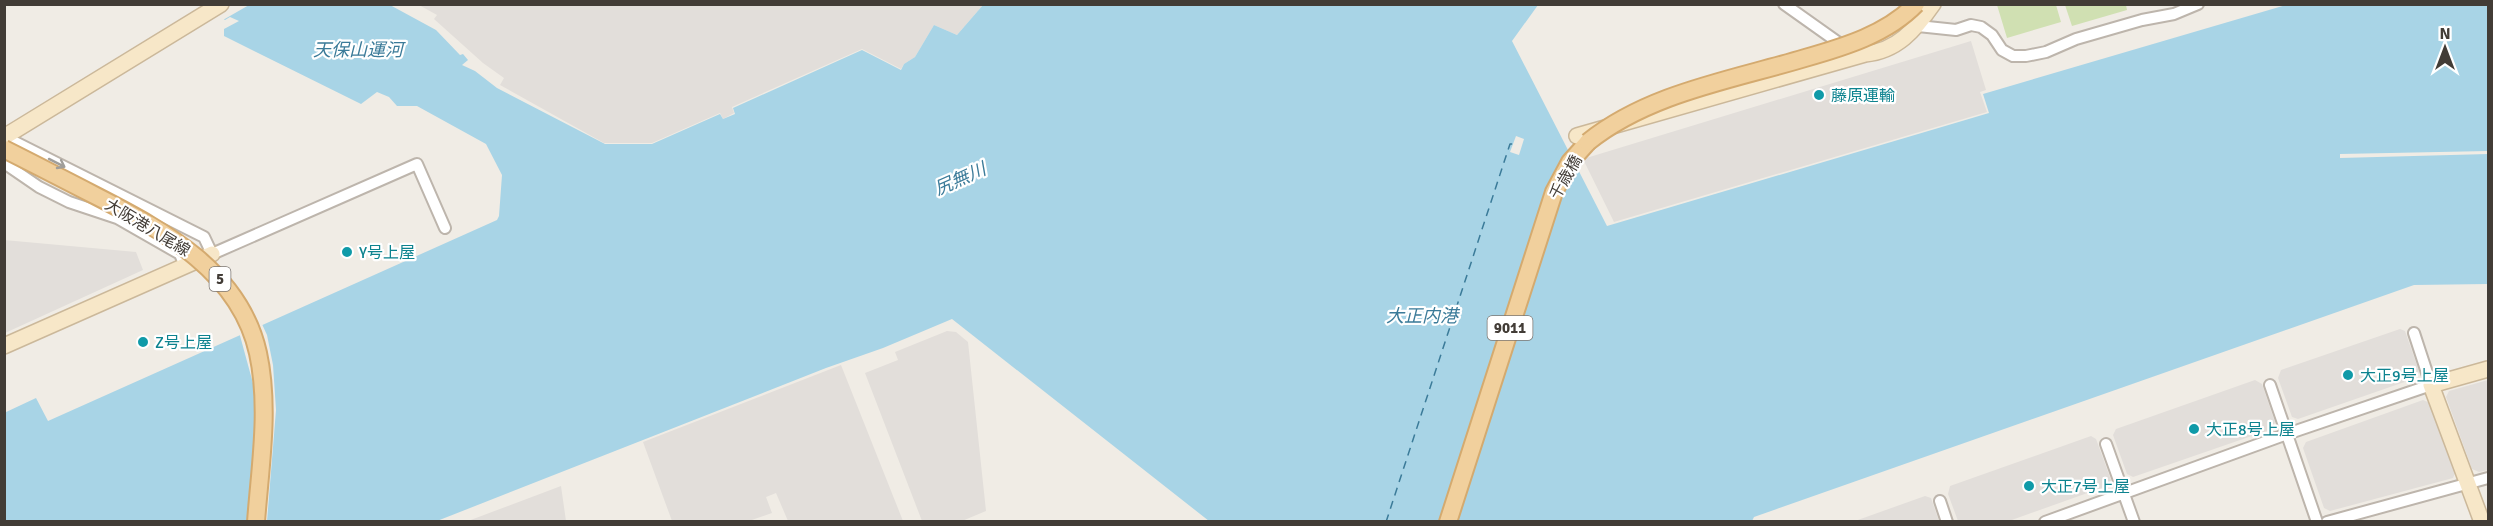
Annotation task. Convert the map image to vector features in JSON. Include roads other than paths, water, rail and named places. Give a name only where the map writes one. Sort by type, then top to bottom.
[{"type":"main road","name":"千歳橋","points":[[1448,522],[1554,192],[1570,162],[1580,150],[1611,124],[1655,103],[1849,44],[1885,28],[1912,5]]},
{"type":"main road","name":"大阪港八尾線","points":[[4,149],[171,237],[210,268],[236,300],[254,339],[263,385],[256,522]]},
{"type":"street","points":[[1784,4],[1862,56]]},
{"type":"street","points":[[1577,136],[1862,56],[1882,53],[1906,38],[1918,26],[1933,4]]},
{"type":"street","points":[[1918,26],[1956,30],[1971,25],[1981,27],[1992,35],[2002,50],[2013,56],[2026,56],[2046,52],[2076,39],[2142,20],[2174,14],[2198,4]]},
{"type":"street","points":[[1862,56],[1912,5],[1918,26]]},
{"type":"street","points":[[5,136],[215,8]]},
{"type":"street","points":[[5,136],[204,237],[212,254]]},
{"type":"street","points":[[4,164],[49,192],[126,223],[180,254],[185,266]]},
{"type":"street","points":[[4,346],[417,164],[446,228]]},
{"type":"street","points":[[2414,333],[2482,522]]},
{"type":"street","points":[[2044,522],[2431,384],[2488,369]]},
{"type":"street","points":[[2270,385],[2317,522]]},
{"type":"street","points":[[2106,444],[2134,522]]},
{"type":"street","points":[[2327,522],[2488,478]]},
{"type":"street","points":[[1940,501],[1947,522]]},
{"type":"water","points":[[201,5],[390,5],[436,30],[460,55],[463,54],[468,60],[462,65],[475,71],[497,88],[605,144],[652,144],[720,114],[723,119],[735,114],[733,108],[862,50],[901,70],[904,64],[915,57],[934,25],[957,35],[983,5],[1538,5],[1512,41],[1607,226],[1989,113],[1983,94],[2286,5],[2488,5],[2488,284],[2414,285],[1754,517],[1752,521],[1209,521],[952,319],[883,348],[826,368],[437,521],[5,521],[4,413],[36,398],[48,421],[497,220],[499,216],[502,175],[486,144],[417,106],[397,106],[389,97],[377,92],[361,104],[224,36],[224,29],[239,21],[230,17],[225,20]]},
{"type":"place","name":"藤原運輸","points":[[1819,95]]},
{"type":"place","name":"Y号上屋","points":[[347,252]]},
{"type":"place","name":"Z号上屋","points":[[143,342]]},
{"type":"place","name":"大正9号上屋","points":[[2348,375]]},
{"type":"place","name":"大正8号上屋","points":[[2194,429]]},
{"type":"place","name":"大正7号上屋","points":[[2029,486]]},
{"type":"water label","name":"天保山運河","points":[[358,50]]},
{"type":"water label","name":"尻無川","points":[[960,179]]},
{"type":"water label","name":"大正内港","points":[[1422,316]]}]
